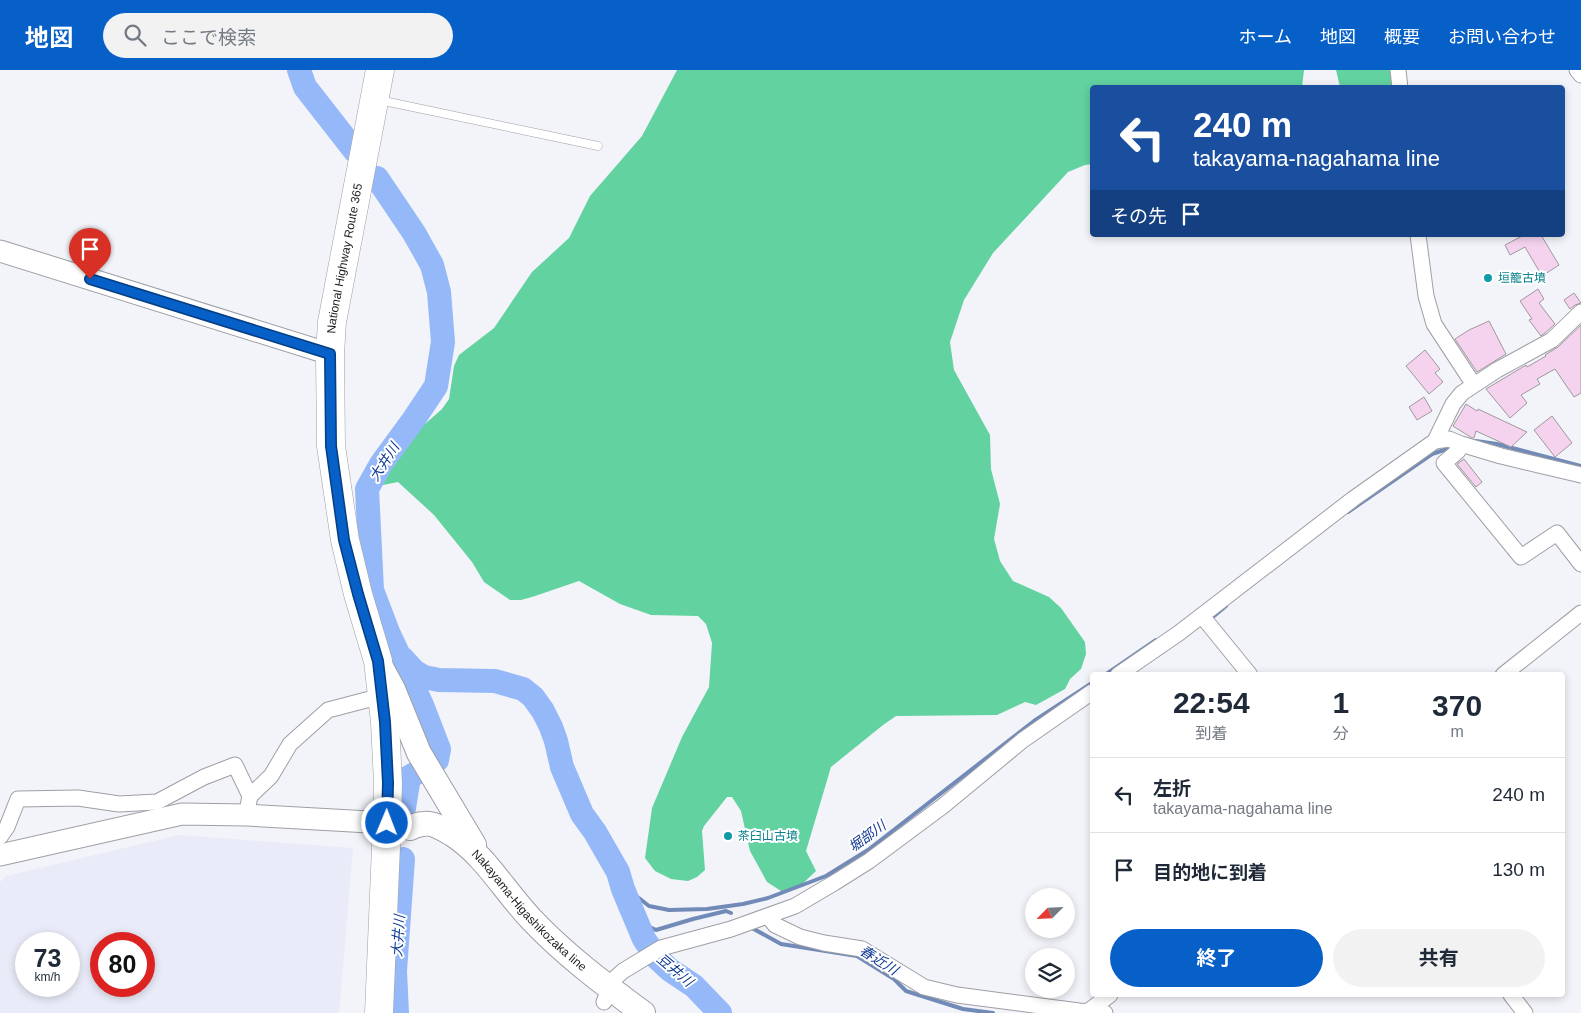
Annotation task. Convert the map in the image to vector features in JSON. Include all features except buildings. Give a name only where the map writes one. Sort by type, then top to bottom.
[{"type":"highway","name":"National Highway Route 365","points":[[379,1013],[398,826],[387,757],[378,661],[344,540],[331,446],[330,354],[332,322],[380,70]]},
{"type":"main road","points":[[378,661],[393,689],[419,753],[482,860]]},
{"type":"main road","name":"Nakayama-Higashikozaka line","points":[[398,826],[426,823],[441,828],[466,844],[482,860],[508,894],[532,920],[611,1001]]},
{"type":"main road","name":"Nakayama-Higashikozaka line","points":[[398,826],[455,852],[524,933],[551,958],[611,1001],[643,1013]]},
{"type":"street","points":[[1398,70],[1400,85]]},
{"type":"street","points":[[1577,70],[1581,75]]},
{"type":"street","points":[[1418,237],[1426,296],[1434,324],[1474,385]]},
{"type":"street","points":[[0,251],[330,354]]},
{"type":"street","points":[[1435,441],[1453,404],[1462,393],[1497,370],[1552,340],[1581,312]]},
{"type":"street","points":[[1122,672],[1202,616],[1352,499],[1435,441],[1449,439],[1461,444],[1581,475]]},
{"type":"street","points":[[1461,444],[1458,451],[1444,463],[1521,557],[1557,533],[1581,564]]},
{"type":"street","points":[[1507,672],[1581,613]]},
{"type":"street","points":[[1202,616],[1248,672]]},
{"type":"street","points":[[611,1001],[613,980],[623,970],[661,948],[731,929],[795,906],[831,877],[877,855],[944,806],[1023,740],[1090,693]]},
{"type":"street","points":[[248,806],[271,776],[290,744],[328,710],[370,698],[382,697]]},
{"type":"street","points":[[0,837],[18,799],[78,798],[119,804],[158,802],[204,778],[235,765],[248,806]]},
{"type":"street","points":[[0,855],[182,814],[248,806],[398,826]]},
{"type":"street","points":[[768,916],[776,925],[800,937],[862,949],[924,987],[957,995],[1106,1013]]},
{"type":"street","points":[[1087,1012],[1107,997]]},
{"type":"street","points":[[1513,997],[1525,1013]]},
{"type":"lane","points":[[374,99],[598,146]]},
{"type":"shaded area","points":[[179,835],[353,848],[339,1013],[0,1013],[0,882],[6,876]]},
{"type":"green space","points":[[677,70],[1304,70],[1302,85],[1090,85],[1090,164],[1068,172],[993,253],[964,300],[950,342],[954,370],[990,435],[991,469],[1000,504],[994,539],[1000,561],[1013,581],[1049,597],[1061,608],[1085,642],[1086,654],[1081,669],[1070,679],[1065,689],[1036,705],[1025,702],[997,715],[896,716],[883,725],[831,767],[806,851],[816,871],[797,889],[781,891],[767,882],[750,851],[741,811],[732,797],[727,797],[704,826],[702,831],[705,870],[697,877],[688,881],[671,879],[655,871],[645,858],[652,808],[682,737],[709,687],[712,643],[706,624],[698,616],[651,615],[620,604],[579,581],[532,597],[510,600],[484,582],[472,562],[434,515],[398,482],[383,485],[374,481],[369,471],[373,460],[382,449],[425,424],[442,409],[449,399],[454,366],[459,355],[494,328],[532,272],[569,238],[590,196],[642,136]]},
{"type":"green space","points":[[1336,70],[1390,70],[1393,85],[1340,85]]},
{"type":"waterway","name":"大井川","points":[[299,70],[305,87],[355,151]]},
{"type":"waterway","name":"大井川","points":[[377,178],[414,233],[432,265],[439,292],[443,342],[436,386],[381,464],[367,489],[372,590],[388,632],[422,705],[439,749],[437,760]]},
{"type":"waterway","points":[[1476,441],[1497,444],[1581,466]]},
{"type":"waterway","points":[[1348,512],[1432,454],[1450,448]]},
{"type":"waterway","points":[[1214,616],[1226,606]]},
{"type":"waterway","name":"堀部川","points":[[1109,672],[1156,640]]},
{"type":"waterway","name":"豆井川","points":[[402,658],[414,671],[424,677],[439,680],[495,681],[523,689],[533,697],[551,727],[562,767],[582,814],[595,832],[618,872],[644,939],[657,958],[670,970],[694,986],[720,1013]]},
{"type":"waterway","name":"堀部川","points":[[623,889],[628,887],[649,906],[669,910],[707,909],[768,898],[826,876],[868,850],[1034,721],[1090,684]]},
{"type":"waterway","name":"大井川","points":[[404,808],[409,777],[420,771]]},
{"type":"waterway","name":"大井川","points":[[397,1013],[395,971],[403,859]]},
{"type":"waterway","name":"春近川","points":[[637,921],[656,930],[726,911],[731,913]]},
{"type":"waterway","name":"春近川","points":[[752,928],[781,944],[857,956],[894,979],[906,991],[963,1009],[993,1013]]},
{"type":"place","name":"垣籠古墳","points":[[1488,278]]},
{"type":"place","name":"茶臼山古墳","points":[[728,836]]},
{"type":"route","points":[[90,279],[330,354],[331,446],[344,540],[378,661],[385,722],[388,783],[387,823]]}]
